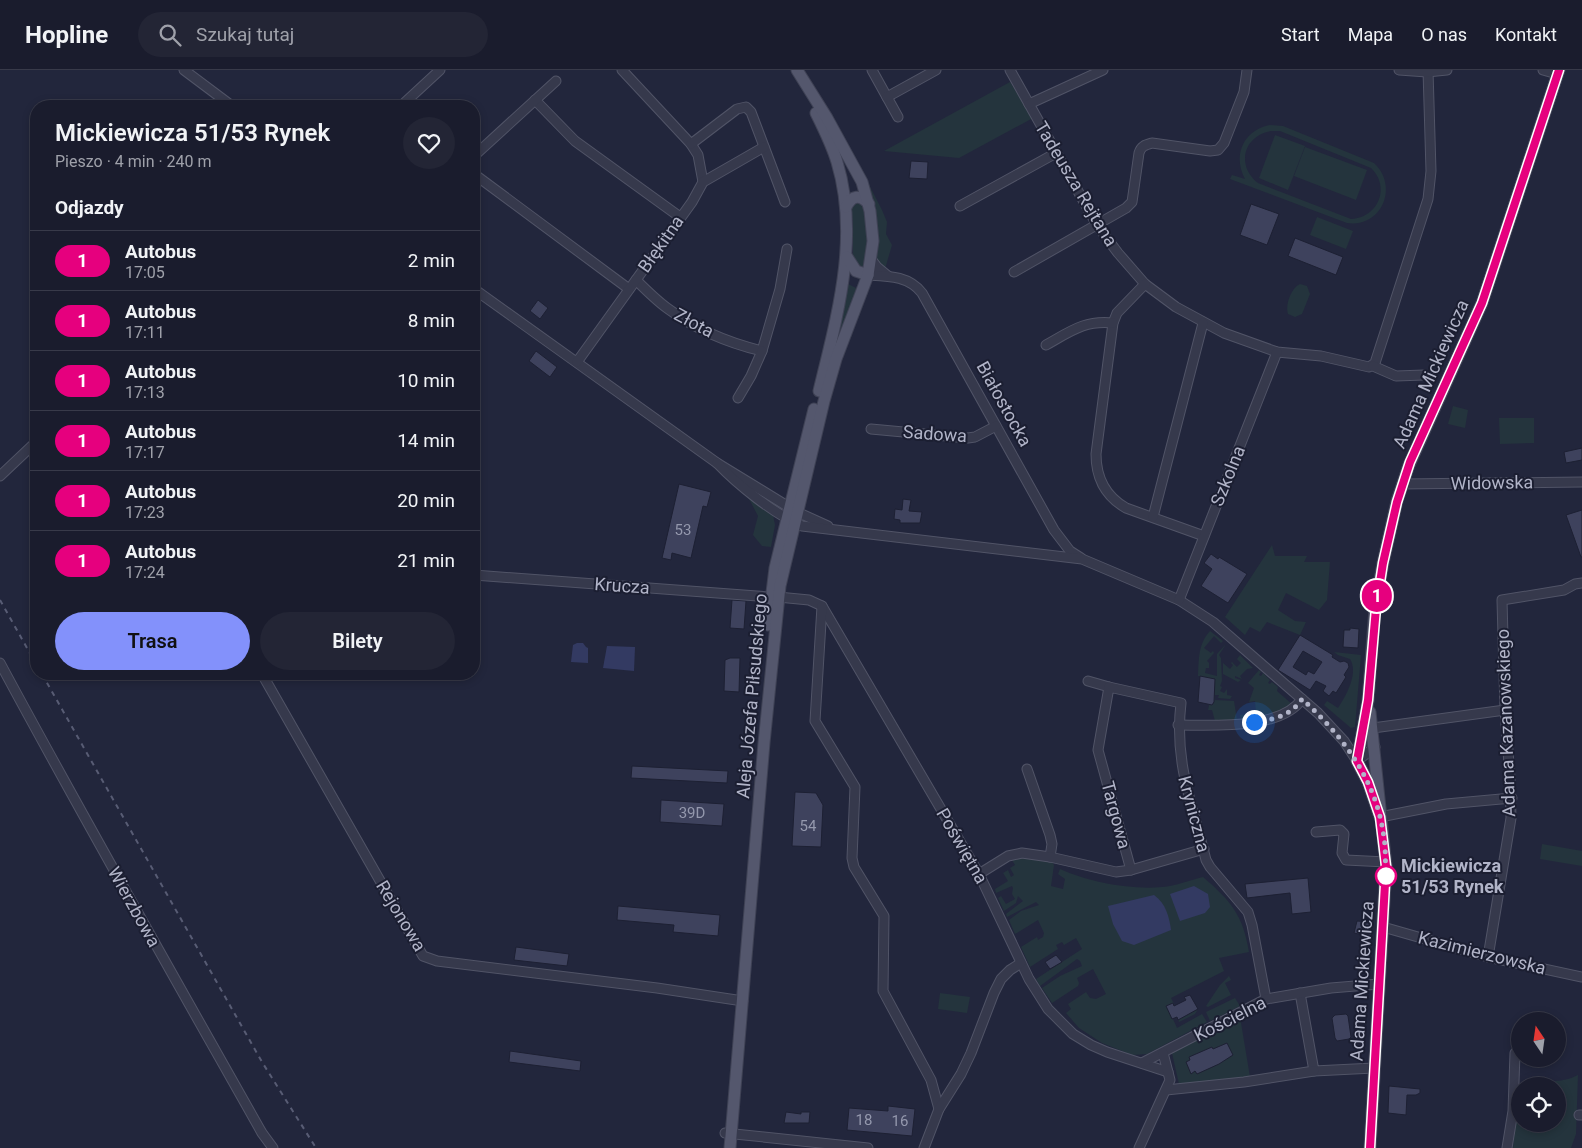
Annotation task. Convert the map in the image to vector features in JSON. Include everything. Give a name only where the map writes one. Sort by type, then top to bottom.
[{"type":"main road","points":[[797,70],[858,173],[869,204],[873,230],[872,259]]},
{"type":"main road","points":[[797,70],[832,148],[840,173],[848,231],[846,257],[856,271],[868,275]]},
{"type":"main road","name":"Adama Mickiewicza","points":[[1380,817],[1368,782],[1357,761],[1368,700],[1376,608],[1383,563],[1402,484],[1410,462],[1482,303],[1558,72]]},
{"type":"main road","points":[[846,207],[852,198],[857,196],[869,204]]},
{"type":"main road","name":"Aleja Józefa Piłsudskiego","points":[[730,1148],[728,1133],[774,597],[823,373],[846,257]]},
{"type":"main road","name":"Aleja Józefa Piłsudskiego","points":[[791,515],[830,377],[868,275],[872,259]]},
{"type":"main road","name":"Adama Mickiewicza","points":[[1368,700],[1375,747],[1380,817],[1386,862],[1370,1148]]},
{"type":"main road","name":"Aleja Józefa Piłsudskiego","points":[[723,1148],[728,1133]]},
{"type":"street","points":[[184,70],[224,100]]},
{"type":"street","points":[[409,100],[440,70]]},
{"type":"street","points":[[622,70],[691,144],[698,155],[703,182]]},
{"type":"street","points":[[872,70],[898,117]]},
{"type":"street","points":[[887,97],[936,70]]},
{"type":"street","name":"Tadeusza Rejtana","points":[[1010,70],[1097,225],[1145,284],[1176,307],[1224,333],[1277,352],[1321,356],[1369,366],[1374,364],[1396,376],[1424,376]]},
{"type":"street","points":[[1029,104],[1103,70]]},
{"type":"street","points":[[1014,272],[1126,208],[1132,202],[1139,153],[1145,145],[1152,143],[1210,151],[1218,150],[1224,143],[1244,92],[1247,70]]},
{"type":"street","points":[[1398,70],[1447,70]]},
{"type":"street","points":[[1543,70],[1558,72]]},
{"type":"street","points":[[1374,364],[1428,199],[1431,171],[1428,71]]},
{"type":"street","points":[[480,150],[556,81]]},
{"type":"street","points":[[535,100],[575,141],[680,217]]},
{"type":"street","points":[[691,144],[742,107],[746,107],[751,112],[785,202]]},
{"type":"street","name":"Błękitna","points":[[576,362],[636,280],[703,182],[764,147]]},
{"type":"street","points":[[960,206],[1056,153]]},
{"type":"street","points":[[480,178],[629,289]]},
{"type":"street","points":[[738,398],[751,376],[762,351],[778,297],[787,249]]},
{"type":"street","name":"Białostocka","points":[[872,259],[877,267],[889,276]]},
{"type":"street","name":"Białostocka","points":[[868,275],[889,276],[908,280],[916,285],[1063,544],[1082,559]]},
{"type":"street","name":"Złota","points":[[636,280],[668,309],[733,344],[762,351]]},
{"type":"street","points":[[1145,284],[1117,313],[1113,323],[1096,454],[1096,467],[1106,492],[1115,502],[1204,536]]},
{"type":"street","points":[[480,293],[806,527],[1082,559],[1178,600],[1213,622],[1302,699],[1344,741],[1357,761],[1375,747]]},
{"type":"street","points":[[1046,345],[1091,322],[1113,323]]},
{"type":"street","points":[[1153,517],[1203,323]]},
{"type":"street","name":"Szkolna","points":[[1178,600],[1277,352]]},
{"type":"street","name":"Sadowa","points":[[871,429],[962,438],[975,437],[996,426]]},
{"type":"street","points":[[0,476],[30,448]]},
{"type":"street","name":"Widowska","points":[[1402,484],[1582,482]]},
{"type":"street","name":"Krucza","points":[[480,575],[774,597]]},
{"type":"street","name":"Adama Kazanowskiego","points":[[1488,957],[1509,840],[1512,798],[1504,710],[1502,600],[1564,590],[1582,582]]},
{"type":"street","points":[[774,597],[809,600],[822,606],[815,721],[855,787],[852,858],[854,867],[884,916],[883,991],[931,1080],[939,1109]]},
{"type":"street","name":"Poświętna","points":[[822,606],[979,874],[1021,964],[1036,992],[1048,1009],[1074,1034],[1107,1052],[1168,1072]]},
{"type":"street","name":"Wierzbowa","points":[[0,663],[262,1134],[273,1148]]},
{"type":"street","name":"Rejonowa","points":[[265,680],[423,956],[437,961],[512,969],[739,1001]]},
{"type":"street","points":[[1088,681],[1109,687]]},
{"type":"street","name":"Kryniczna","points":[[1109,687],[1181,703],[1178,726],[1182,771],[1204,850],[1210,867],[1248,912],[1266,999]]},
{"type":"street","name":"Targowa","points":[[1109,687],[1098,750],[1131,870],[1204,850]]},
{"type":"street","points":[[1178,726],[1221,725],[1274,719],[1297,707],[1302,699]]},
{"type":"street","points":[[1372,728],[1504,710]]},
{"type":"street","points":[[1344,741],[1352,742],[1362,738]]},
{"type":"street","points":[[1027,769],[1050,835],[1052,844],[1050,857]]},
{"type":"street","points":[[1380,817],[1446,804],[1512,798]]},
{"type":"street","points":[[1316,832],[1340,830],[1344,834],[1342,853],[1346,860],[1386,862]]},
{"type":"street","points":[[979,874],[1015,854],[1022,853],[1050,857],[1108,871],[1123,872],[1131,870]]},
{"type":"street","name":"Kazimierzowska","points":[[1383,927],[1488,957],[1582,977]]},
{"type":"street","points":[[924,1148],[939,1109],[961,1074],[1001,979],[1010,970],[1021,964]]},
{"type":"street","name":"Kościelna","points":[[1142,1063],[1266,999],[1379,984]]},
{"type":"street","points":[[1300,993],[1314,1071]]},
{"type":"street","points":[[1139,1148],[1170,1080],[1163,1053]]},
{"type":"street","points":[[1166,1090],[1244,1082],[1314,1071],[1374,1068]]},
{"type":"street","points":[[1506,1148],[1513,1111],[1514,1068]]},
{"type":"street","points":[[728,1133],[868,1148]]},
{"type":"shaded area","points":[[1010,82],[1033,118],[959,158],[884,151]]},
{"type":"shaded area","points":[[1270,125],[1283,126],[1374,163],[1381,172],[1386,193],[1383,204],[1378,212],[1370,219],[1359,223],[1347,223],[1230,179],[1232,175],[1245,179],[1241,170],[1240,153],[1247,138],[1261,128]],"holes":[[[1280,131],[1371,168],[1377,176],[1381,192],[1379,200],[1374,207],[1368,213],[1351,219],[1258,183],[1251,176],[1247,168],[1246,152],[1254,139],[1262,134]]]},
{"type":"shaded area","points":[[1275,135],[1305,146],[1288,190],[1259,178]]},
{"type":"shaded area","points":[[1305,147],[1367,170],[1356,200],[1294,176]]},
{"type":"shaded area","points":[[864,175],[887,222],[886,234],[892,245],[885,269],[876,259]]},
{"type":"shaded area","points":[[858,202],[864,204],[868,236],[866,266],[861,269],[853,258],[851,209]]},
{"type":"shaded area","points":[[1317,217],[1353,231],[1346,249],[1310,235]]},
{"type":"shaded area","points":[[848,284],[858,289],[832,356]]},
{"type":"shaded area","points":[[1300,284],[1307,286],[1310,294],[1302,314],[1295,317],[1288,314],[1287,306],[1291,293]]},
{"type":"shaded area","points":[[1453,406],[1468,410],[1465,428],[1448,424]]},
{"type":"shaded area","points":[[1499,418],[1534,418],[1534,443],[1500,444]]},
{"type":"shaded area","points":[[748,497],[773,515],[775,525],[771,547],[762,546],[753,535],[758,516]]},
{"type":"shaded area","points":[[1272,545],[1275,556],[1307,556],[1304,562],[1330,562],[1327,600],[1319,610],[1286,593],[1278,610],[1295,621],[1306,622],[1300,635],[1267,622],[1260,632],[1250,627],[1245,635],[1225,617]]},
{"type":"shaded area","points":[[1210,631],[1223,641],[1221,643],[1214,636],[1204,648],[1214,653],[1207,661],[1209,668],[1206,668],[1205,673],[1217,676],[1217,654],[1226,644],[1219,655],[1221,658],[1222,681],[1220,691],[1224,693],[1227,689],[1227,695],[1232,696],[1230,699],[1218,698],[1219,695],[1215,695],[1215,700],[1234,701],[1237,720],[1215,721],[1212,710],[1208,710],[1215,679],[1198,676],[1201,646]]},
{"type":"shaded area","points":[[1334,652],[1361,655],[1355,727],[1351,728],[1324,705],[1327,701],[1338,708],[1348,691],[1352,677],[1353,671],[1350,659]]},
{"type":"shaded area","points":[[1240,655],[1253,668],[1247,669],[1240,676],[1242,679],[1235,676],[1235,678],[1241,680],[1238,682],[1223,674],[1223,663],[1230,669],[1233,665],[1232,662],[1237,667],[1241,663],[1237,659]]},
{"type":"shaded area","points":[[1259,670],[1261,672],[1259,675],[1261,676],[1263,673],[1270,680],[1268,683],[1272,682],[1278,687],[1277,691],[1293,705],[1273,715],[1241,719],[1240,715],[1256,713],[1255,701],[1249,702],[1254,688],[1248,683]]},
{"type":"shaded area","points":[[1542,844],[1582,851],[1582,866],[1540,859]]},
{"type":"shaded area","points":[[1021,857],[1052,862],[1054,865],[1051,886],[1063,889],[1065,879],[1058,874],[1060,869],[1083,878],[1110,884],[1150,888],[1178,884],[1203,877],[1221,894],[1239,918],[1249,952],[1219,958],[1224,971],[1171,998],[1175,1006],[1198,1009],[1195,1014],[1179,1022],[1177,1017],[1173,1019],[1177,1028],[1202,1014],[1207,1022],[1147,1054],[1132,1055],[1102,1043],[1079,1028],[1066,1013],[1071,1009],[1068,1004],[1086,992],[1090,998],[1096,999],[1106,994],[1093,969],[1077,978],[1078,986],[1052,1003],[1042,988],[1060,976],[1082,966],[1077,959],[1040,986],[1036,979],[1082,949],[1076,938],[1064,945],[1062,942],[1056,945],[1058,949],[1030,967],[1021,947],[1037,937],[1038,940],[1043,937],[1044,933],[1038,920],[1015,934],[1009,920],[1021,911],[1039,905],[1036,902],[1007,917],[1006,914],[1023,901],[1018,896],[1016,903],[1004,911],[998,898],[1001,896],[1006,904],[1015,899],[1012,894],[1013,888],[1012,886],[996,893],[995,889],[1008,881],[1003,873],[1008,870],[1011,877],[1014,875],[1010,868],[1015,865],[1012,860]]},
{"type":"shaded area","points":[[1229,976],[1231,980],[1225,983],[1231,995],[1208,1007],[1206,1006],[1220,985]]},
{"type":"shaded area","points":[[940,993],[970,997],[967,1013],[938,1009]]},
{"type":"shaded area","points":[[1235,998],[1240,1006],[1210,1021],[1206,1012]]},
{"type":"shaded area","points":[[1240,1017],[1250,1077],[1179,1084],[1172,1053]]},
{"type":"shaded area","points":[[1578,1075],[1576,1134],[1571,1148],[1513,1148],[1515,1132],[1566,1132],[1566,1080]]},
{"type":"water","points":[[583,643],[588,648],[588,663],[571,662],[573,645]]},
{"type":"water","points":[[607,646],[635,647],[634,671],[603,668]]},
{"type":"water","points":[[1194,886],[1208,894],[1210,907],[1205,913],[1180,921],[1170,894]]},
{"type":"water","points":[[1154,895],[1166,911],[1171,930],[1134,945],[1122,941],[1113,924],[1108,906]]},
{"type":"building","points":[[911,161],[928,162],[927,179],[909,178]]},
{"type":"building","points":[[1251,204],[1279,214],[1267,245],[1240,235]]},
{"type":"building","points":[[1295,238],[1343,257],[1336,275],[1288,256]]},
{"type":"building","points":[[538,300],[548,308],[540,319],[530,311]]},
{"type":"building","points":[[536,351],[557,367],[550,377],[529,361]]},
{"type":"building","points":[[1582,448],[1582,460],[1566,463],[1564,452]]},
{"type":"building","points":[[679,484],[711,492],[707,507],[703,506],[691,558],[672,553],[671,560],[662,558]]},
{"type":"building","points":[[903,499],[911,500],[909,511],[922,512],[920,523],[900,523],[900,520],[894,519],[895,509],[902,510]]},
{"type":"building","points":[[1582,510],[1582,557],[1581,557],[1566,515]]},
{"type":"building","points":[[1211,554],[1247,574],[1228,603],[1201,586],[1212,569],[1204,563]]},
{"type":"building","points":[[732,600],[746,601],[744,629],[730,628]]},
{"type":"building","points":[[1350,628],[1359,629],[1358,648],[1343,647],[1344,630],[1350,630]]},
{"type":"building","points":[[1300,635],[1333,655],[1332,657],[1340,662],[1348,663],[1349,667],[1344,675],[1346,677],[1336,693],[1333,691],[1329,696],[1323,691],[1326,686],[1316,681],[1310,690],[1278,670]],"holes":[[[1303,651],[1322,662],[1314,674],[1308,671],[1306,675],[1293,667]]]},
{"type":"building","points":[[740,658],[739,692],[724,691],[725,660]]},
{"type":"building","points":[[1200,676],[1215,679],[1214,702],[1212,705],[1198,702]]},
{"type":"building","points":[[632,766],[728,771],[727,783],[631,778]]},
{"type":"building","points":[[795,792],[816,793],[823,805],[821,847],[792,846]]},
{"type":"building","points":[[661,800],[724,804],[722,826],[660,822]]},
{"type":"building","points":[[1308,878],[1311,912],[1292,914],[1290,893],[1247,898],[1245,884]]},
{"type":"building","points":[[618,906],[720,915],[718,936],[673,932],[674,925],[617,920]]},
{"type":"building","points":[[1357,921],[1372,922],[1371,937],[1354,933]]},
{"type":"building","points":[[516,947],[569,954],[567,966],[514,960]]},
{"type":"building","points":[[1056,955],[1062,962],[1050,969],[1045,962]]},
{"type":"building","points":[[1190,995],[1198,1009],[1178,1020],[1177,1017],[1172,1019],[1166,1006],[1173,1003],[1174,1006],[1186,1000],[1184,997]]},
{"type":"building","points":[[1346,1014],[1348,1016],[1351,1037],[1337,1041],[1332,1018],[1335,1015]]},
{"type":"building","points":[[1227,1043],[1233,1055],[1197,1074],[1195,1071],[1191,1074],[1186,1062],[1190,1060],[1189,1057]]},
{"type":"building","points":[[510,1051],[581,1061],[580,1071],[509,1062]]},
{"type":"building","points":[[1389,1086],[1420,1089],[1420,1093],[1416,1095],[1407,1095],[1406,1115],[1388,1113]]},
{"type":"building","points":[[888,1106],[915,1109],[912,1136],[847,1130],[849,1108],[888,1111]]},
{"type":"building","points":[[786,1112],[801,1114],[801,1112],[810,1112],[809,1123],[784,1123]]},
{"type":"railway","points":[[0,600],[30,653]]},
{"type":"railway","points":[[45,680],[262,1062],[316,1148]]},
{"type":"bus line","name":"1","points":[[1370,1148],[1386,866],[1380,817],[1368,782],[1357,761],[1368,700],[1373,634],[1383,563],[1402,484],[1410,462],[1482,303],[1559,70]]},
{"type":"place","name":"Mickiewicza 51/53 Rynek","points":[[1386,876]]},
{"type":"route","points":[[1254,722],[1282,716],[1297,707],[1302,699],[1331,727],[1349,748],[1363,770],[1374,798],[1384,838],[1386,876]]}]
